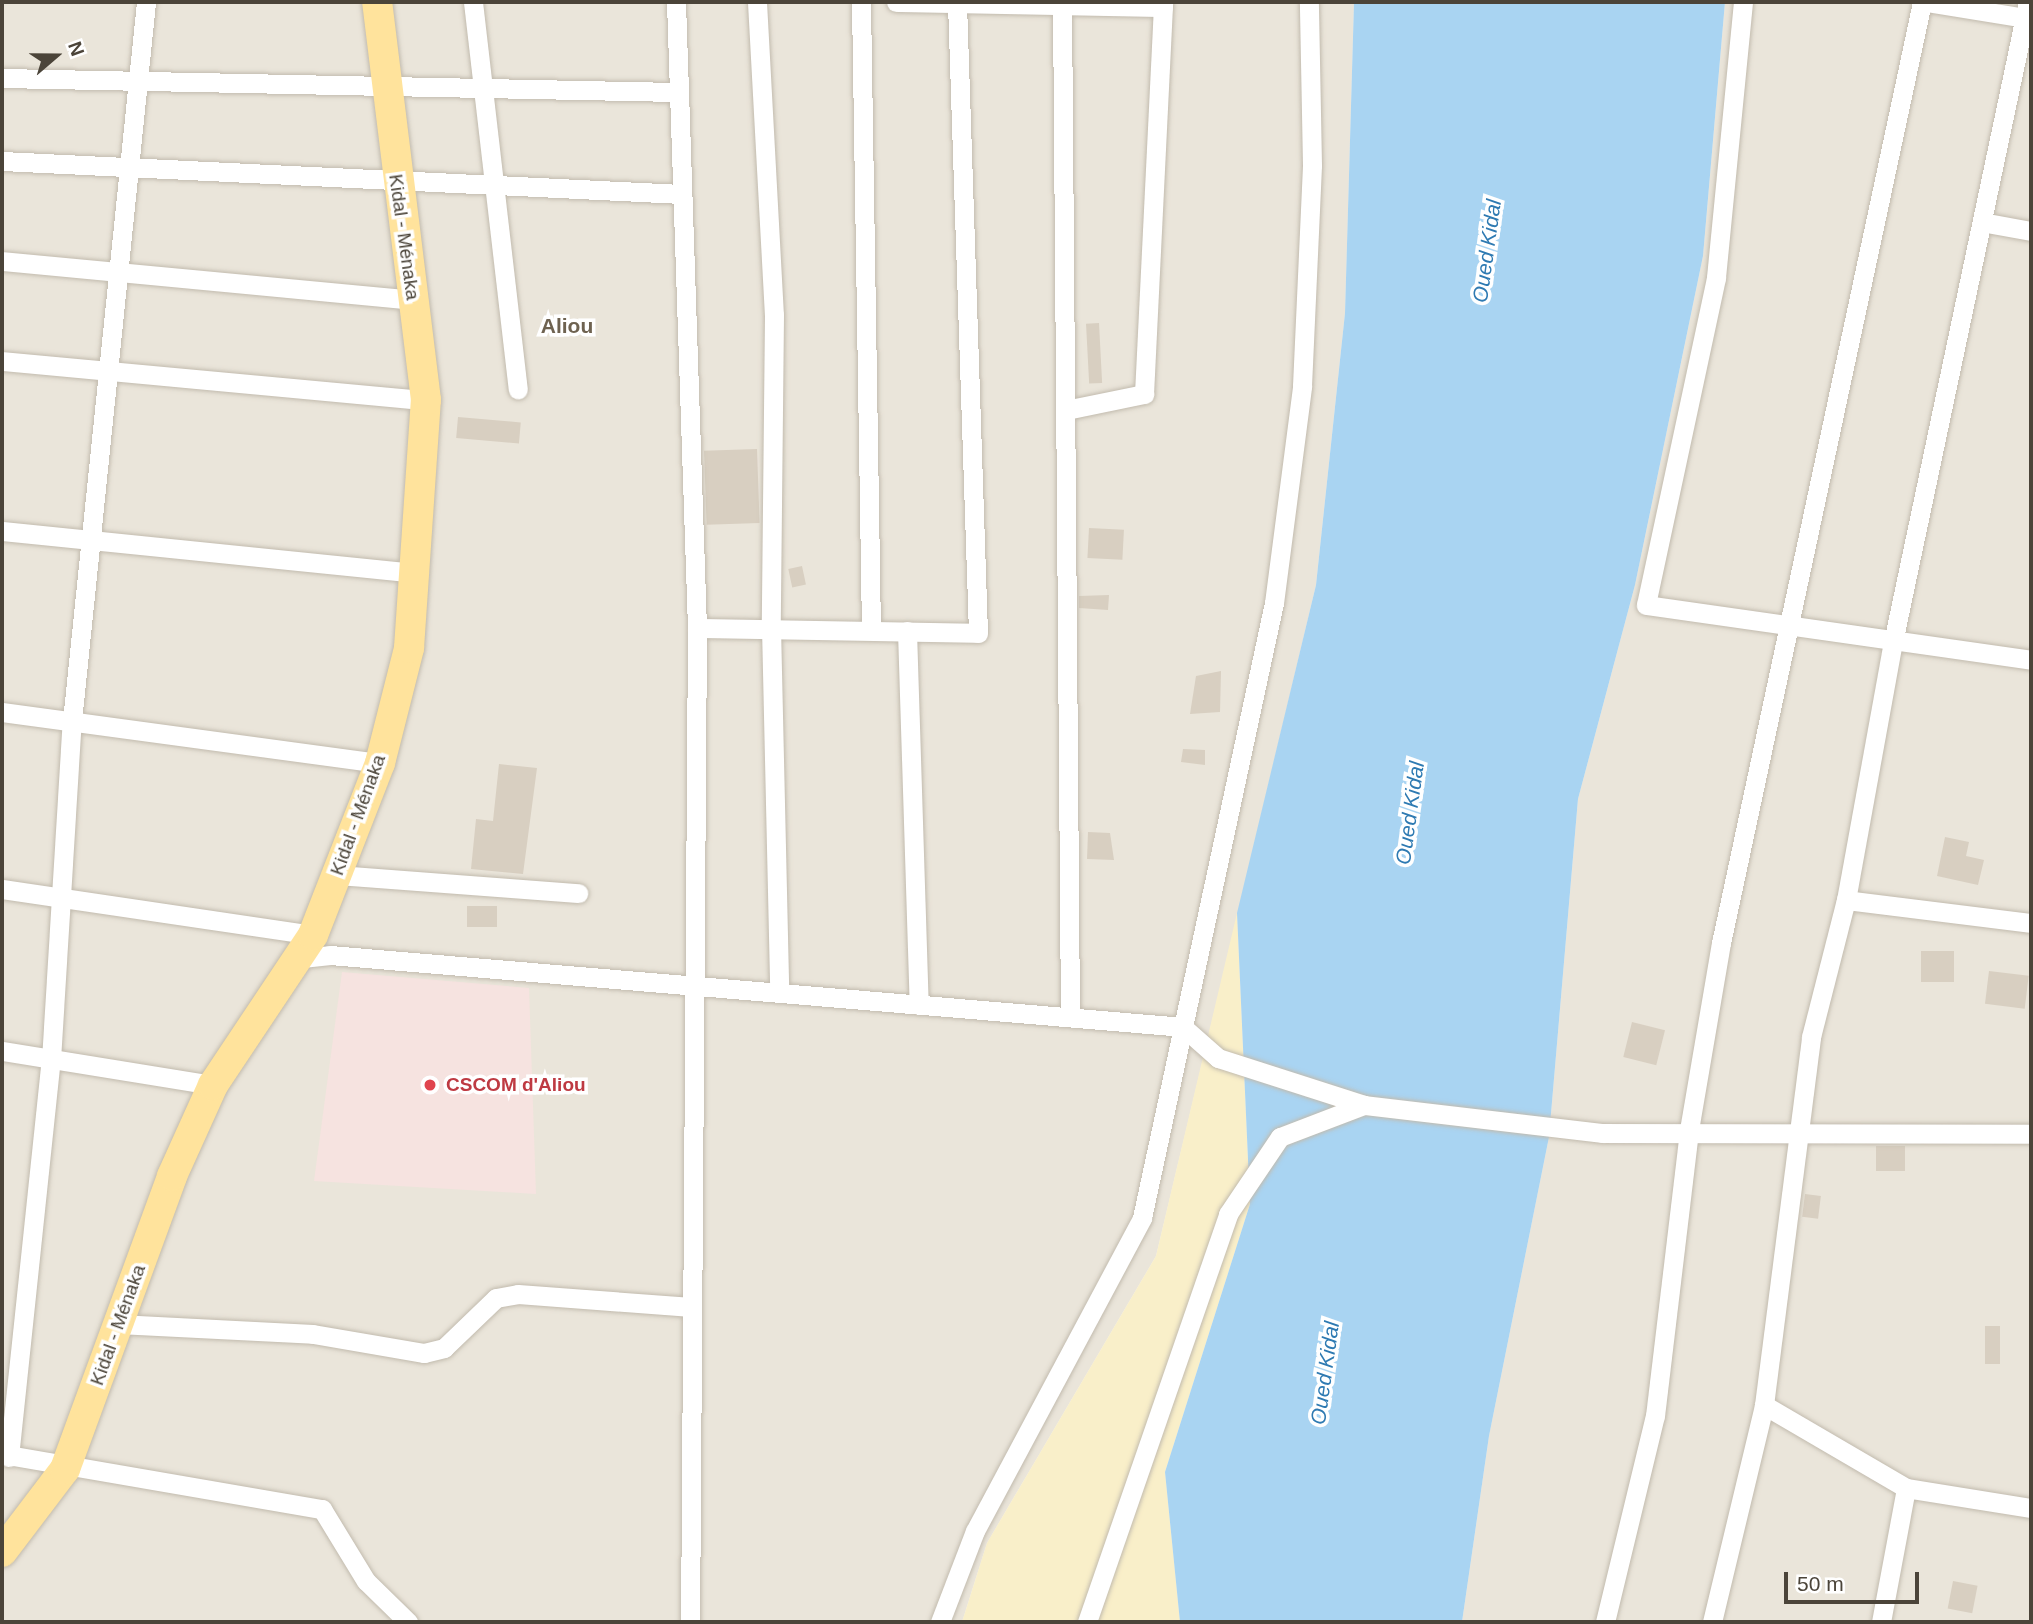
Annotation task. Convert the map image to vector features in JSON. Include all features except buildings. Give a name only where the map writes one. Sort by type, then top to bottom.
[{"type":"main road","name":"Kidal - Ménaka","points":[[2,1552],[65,1469],[118,1324],[213,1085],[257,1012],[308,946],[380,763],[408,648],[426,400],[395,182],[377,2]]},
{"type":"street","points":[[146,2],[72,720],[51,1060],[5,1455],[65,1469],[322,1509],[366,1581],[408,1622]]},
{"type":"street","points":[[473,2],[518,389]]},
{"type":"street","points":[[676,2],[697,628],[690,1622]]},
{"type":"street","points":[[757,2],[774,315],[771,627],[779,993]]},
{"type":"street","points":[[861,2],[871,630]]},
{"type":"street","points":[[896,2],[1163,4],[1144,394],[1066,410]]},
{"type":"street","points":[[697,628],[771,627],[978,633],[957,2]]},
{"type":"street","points":[[940,1622],[975,1531],[1142,1218],[1274,603],[1302,386],[1312,165],[1309,2]]},
{"type":"street","points":[[1743,2],[1716,278],[1646,605],[1788,628],[2031,660]]},
{"type":"street","points":[[1605,1622],[1655,1416],[1689,1130],[1721,943],[1924,2],[2028,13],[1893,642],[1846,900],[1811,1037],[1764,1405],[1712,1622]]},
{"type":"street","points":[[1062,3],[1070,1017]]},
{"type":"street","points":[[2,78],[482,85],[677,92]]},
{"type":"street","points":[[2,161],[493,188],[681,194]]},
{"type":"street","points":[[1982,222],[2031,231]]},
{"type":"street","points":[[2,261],[413,300]]},
{"type":"street","points":[[2,361],[426,400]]},
{"type":"street","points":[[2,531],[415,573]]},
{"type":"street","points":[[907,631],[919,1005]]},
{"type":"street","points":[[2,712],[380,763]]},
{"type":"street","points":[[337,875],[578,893]]},
{"type":"street","points":[[2,889],[308,946],[779,993],[1183,1027],[1218,1058],[1364,1105],[1602,1133],[1801,1129],[2031,1134]]},
{"type":"street","points":[[1846,900],[2031,923]]},
{"type":"street","points":[[2,1051],[213,1085]]},
{"type":"street","points":[[1087,1622],[1228,1214],[1280,1137],[1364,1105]]},
{"type":"street","points":[[118,1324],[313,1334],[424,1353],[444,1348],[496,1298],[518,1294],[692,1307]]},
{"type":"street","points":[[1764,1405],[1906,1488],[2031,1508]]},
{"type":"street","points":[[1881,1622],[1906,1488]]},
{"type":"shaded area","points":[[2,2],[1354,2],[1345,313],[1316,585],[1156,1256],[987,1543],[962,1622],[2,1622]]},
{"type":"shaded area","points":[[1725,2],[2031,2],[2031,1622],[1462,1622],[1489,1436],[1549,1137],[1578,799],[1635,585],[1703,256]]},
{"type":"shaded area","name":"CSCOM d'Aliou","points":[[342,972],[529,988],[536,1194],[314,1181]]},
{"type":"sand","points":[[1237,913],[1250,1204],[1165,1472],[1180,1622],[962,1622],[987,1543],[1156,1256]]},
{"type":"water","name":"Oued Kidal","points":[[1354,2],[1725,2],[1703,256],[1635,585],[1578,799],[1549,1137],[1489,1436],[1462,1622],[1180,1622],[1165,1472],[1250,1204],[1237,913],[1316,585],[1345,313]]},
{"type":"place","name":"CSCOM d'Aliou","points":[[430,1085]]},
{"type":"district","name":"Aliou","points":[[567,326]]}]
